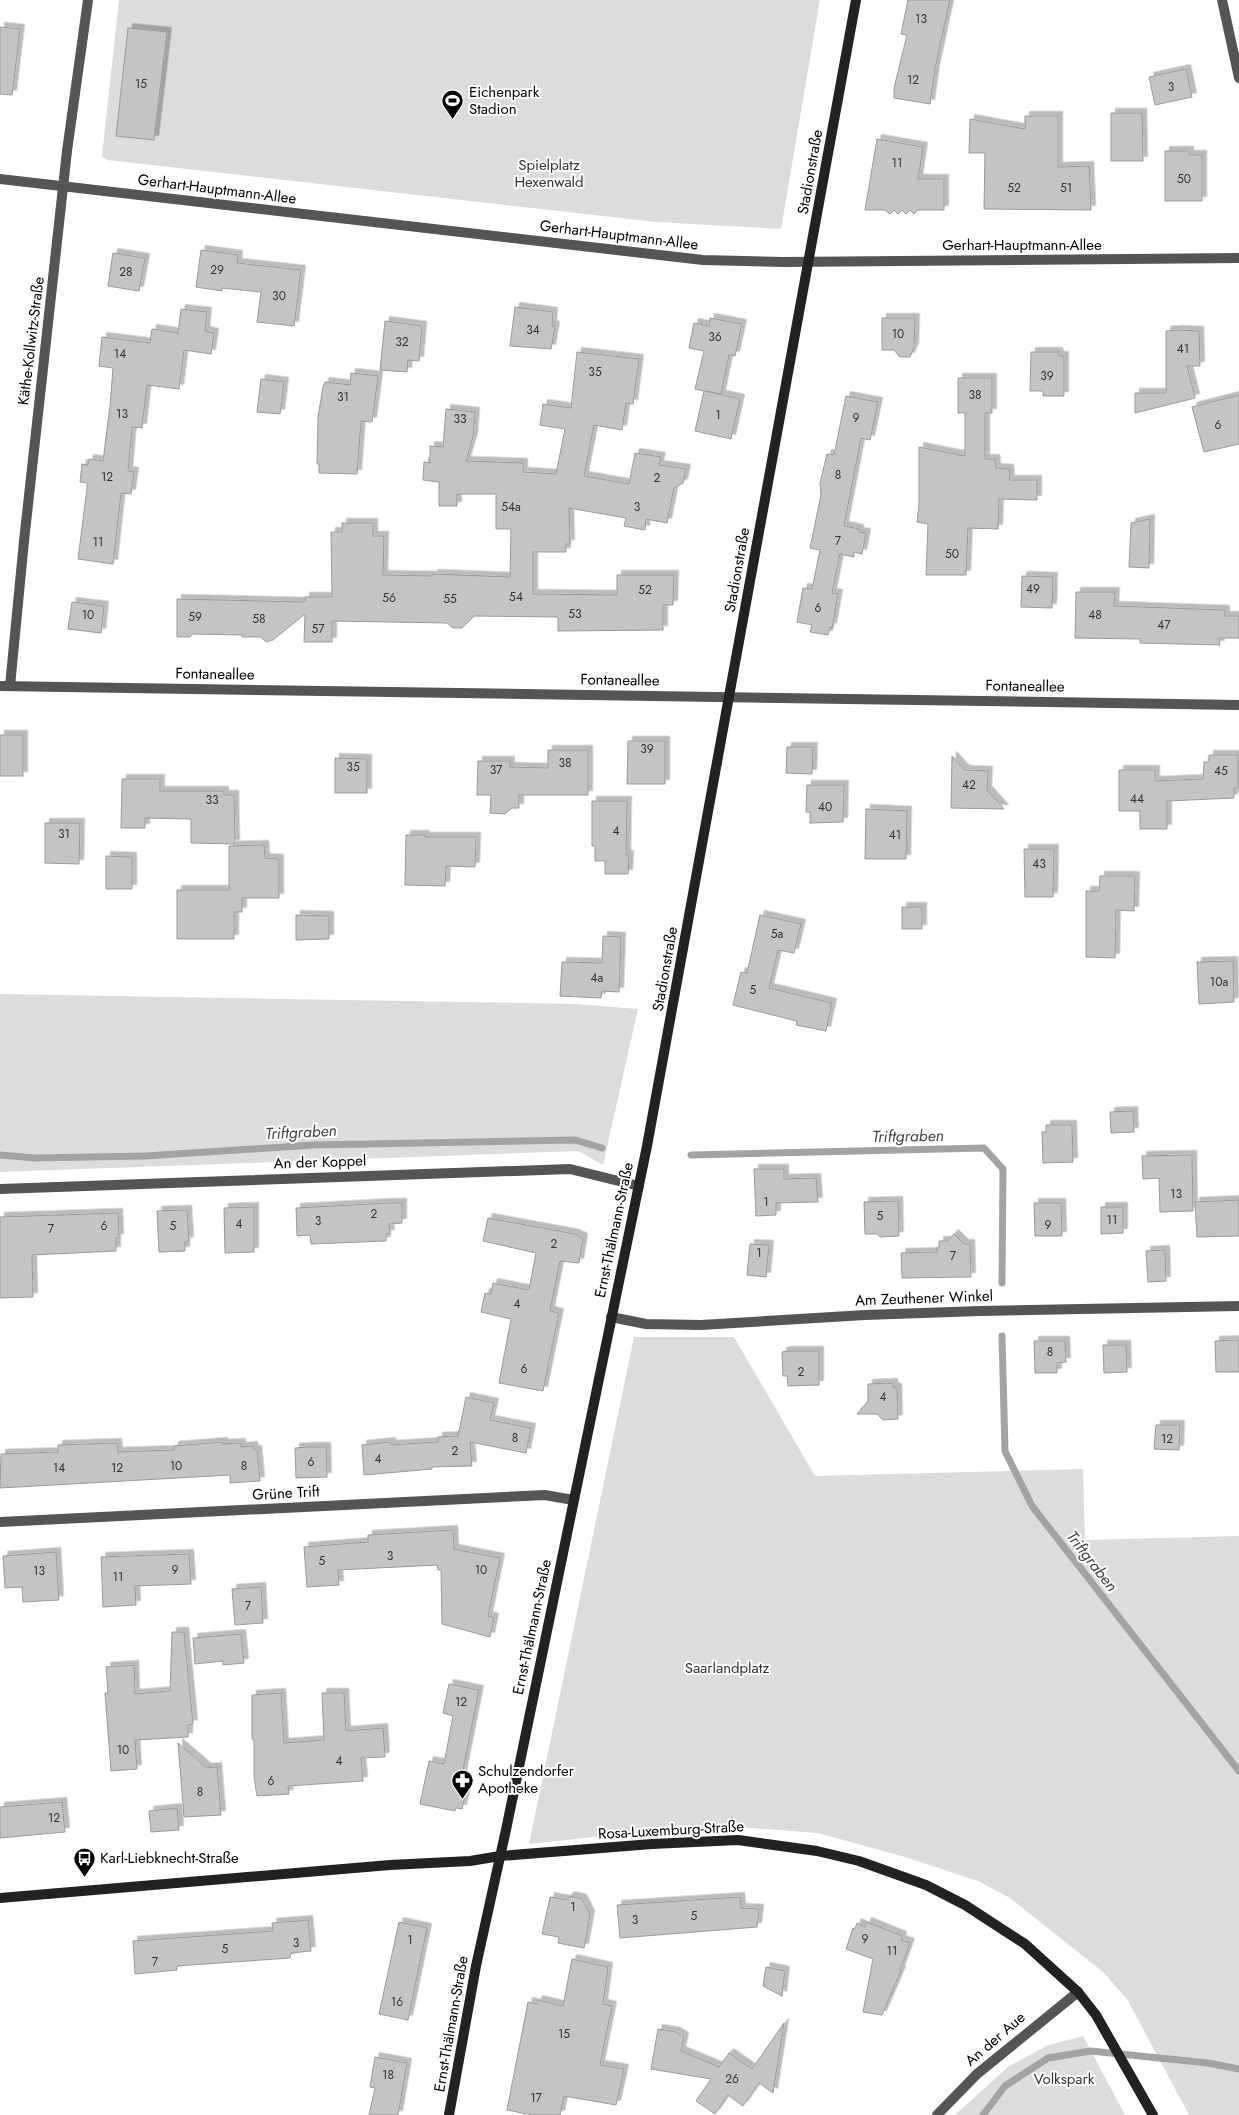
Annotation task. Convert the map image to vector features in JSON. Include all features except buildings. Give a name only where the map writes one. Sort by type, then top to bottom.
[{"type":"street","name":"Käthe-Kollwitz-Straße","points":[[5,686],[12,658],[67,151],[88,0]]},
{"type":"street","name":"Stadionstraße","points":[[648,1146],[856,0]]},
{"type":"street","points":[[1222,0],[1239,78]]},
{"type":"street","name":"Gerhart-Hauptmann-Allee","points":[[0,179],[703,260],[1239,258]]},
{"type":"street","name":"Fontaneallee","points":[[5,686],[1239,705]]},
{"type":"street","name":"Ernst-Thälmann-Straße","points":[[450,2115],[476,1966],[648,1146]]},
{"type":"street","name":"An der Koppel","points":[[0,1189],[570,1169],[639,1186]]},
{"type":"street","name":"Am Zeuthener Winkel","points":[[611,1316],[646,1324],[701,1325],[865,1315],[1239,1306]]},
{"type":"street","name":"Grüne Trift","points":[[0,1522],[546,1495],[573,1500]]},
{"type":"street","name":"Rosa-Luxemburg-Straße","points":[[500,1856],[652,1844],[738,1840],[826,1853],[892,1871],[965,1905],[1025,1944],[1078,1992],[1104,2028],[1153,2115]]},
{"type":"street","points":[[0,1898],[390,1865],[470,1861],[500,1856]]},
{"type":"street","name":"An der Aue","points":[[938,2115],[977,2074],[1078,1992]]},
{"type":"green space","name":"Eichenpark Stadion","points":[[119,0],[820,0],[781,229],[656,222],[107,160],[102,156]]},
{"type":"green space","points":[[0,994],[575,1004],[638,1009],[603,1165],[578,1151],[0,1172]]},
{"type":"green space","name":"Saarlandplatz","points":[[634,1337],[734,1337],[815,1476],[1083,1469],[1085,1540],[1239,1536],[1239,2115],[1189,2115],[1127,1999],[1103,1972],[1010,1898],[978,1881],[905,1857],[818,1833],[739,1827],[659,1830],[529,1844]]},
{"type":"green space","name":"Volkspark","points":[[1083,2036],[1125,2115],[955,2115],[1008,2067],[1046,2046]]},
{"type":"waterway","name":"Triftgraben","points":[[0,1155],[35,1158],[145,1156],[314,1145],[575,1140],[602,1148]]},
{"type":"waterway","name":"Triftgraben","points":[[691,1155],[984,1148],[1003,1169],[1002,1283]]},
{"type":"waterway","name":"Triftgraben","points":[[1002,1336],[1005,1451],[1032,1506],[1239,1771]]},
{"type":"waterway","points":[[983,2115],[1005,2086],[1048,2058],[1091,2051],[1208,2063],[1239,2069]]},
{"type":"place","name":"Eichenpark Stadion","points":[[453,120]]},
{"type":"place","name":"Schulzendorfer Apotheke","points":[[462,1799]]},
{"type":"place","name":"Karl-Liebknecht-Straße","points":[[84,1877]]},
{"type":"park label","name":"Spielplatz Hexenwald","points":[[549,174]]}]
